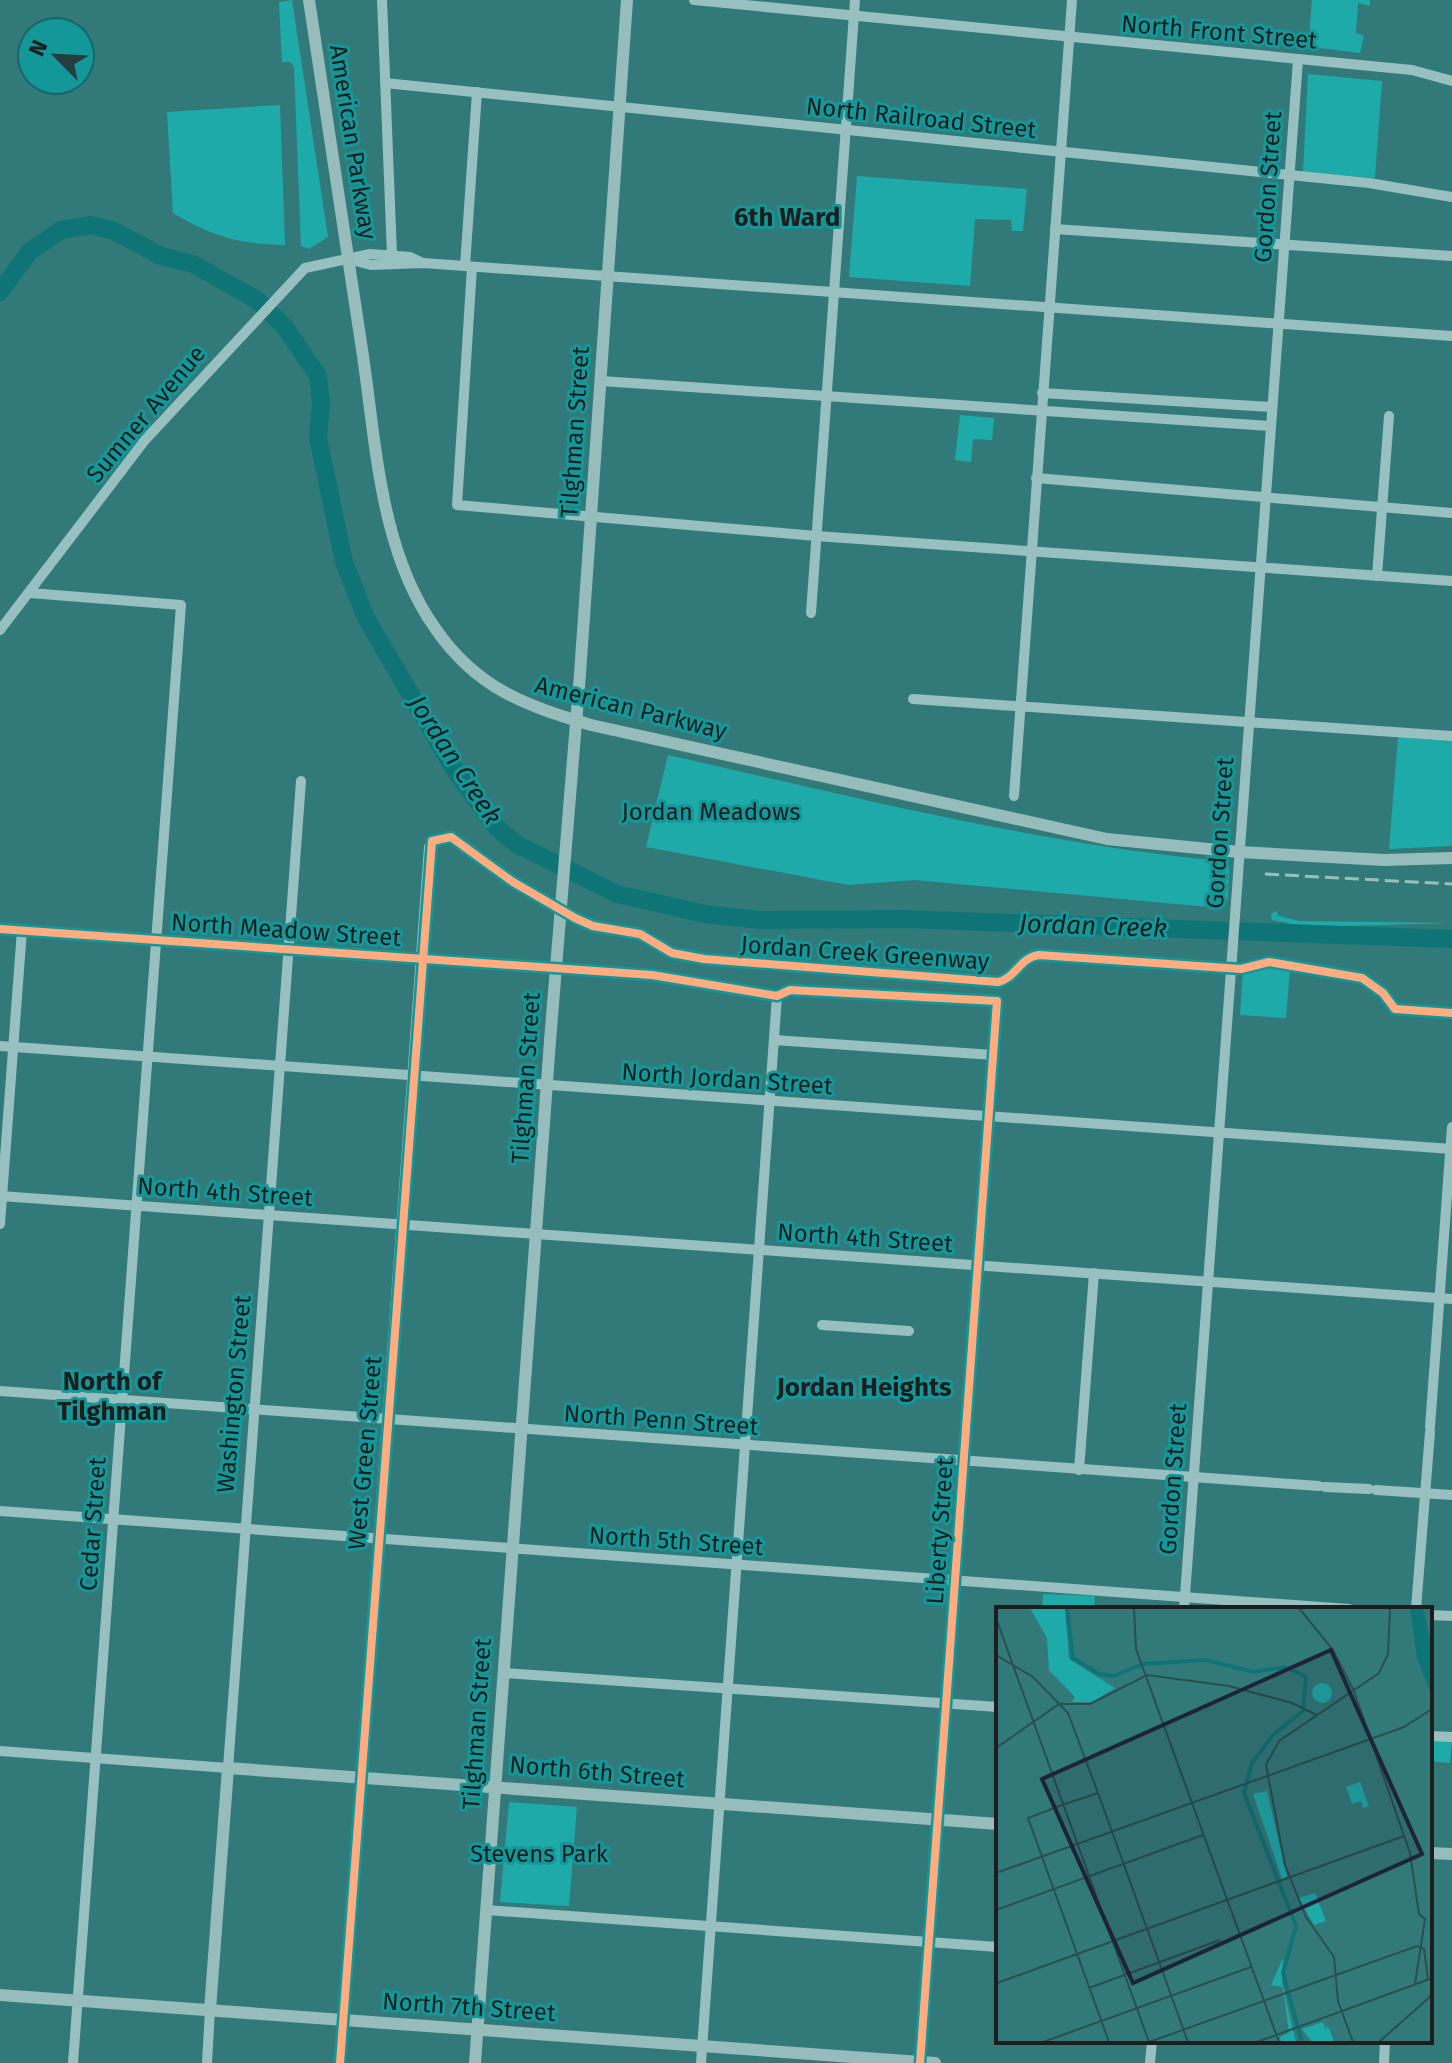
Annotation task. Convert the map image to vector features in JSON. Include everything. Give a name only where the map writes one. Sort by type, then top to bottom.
[{"type":"main road","name":"American Parkway","points":[[309,0],[380,464],[402,566],[435,629],[452,650],[492,687],[525,705],[602,728],[1107,839],[1239,852],[1384,860],[1452,858]]},
{"type":"main road","name":"Tilghman Street","points":[[475,2063],[580,674],[627,0]]},
{"type":"main road","name":"North 6th Street","points":[[228,1768],[996,1824]]},
{"type":"main road","name":"Washington Street","points":[[210,2010],[228,1768]]},
{"type":"main road","points":[[1432,1853],[1452,1854]]},
{"type":"main road","name":"North 7th Street","points":[[0,1995],[935,2063]]},
{"type":"street","points":[[382,0],[392,255]]},
{"type":"street","name":"North Front Street","points":[[694,0],[1412,70],[1452,81]]},
{"type":"street","points":[[811,613],[855,0]]},
{"type":"street","points":[[1014,796],[1072,0]]},
{"type":"street","name":"Gordon Street","points":[[1184,1607],[1298,60]]},
{"type":"street","name":"North Railroad Street","points":[[385,83],[1404,187],[1452,197]]},
{"type":"street","points":[[477,92],[457,505],[816,536],[1452,581]]},
{"type":"street","points":[[1055,229],[1452,256]]},
{"type":"street","points":[[348,259],[370,254],[392,255],[410,257],[423,263]]},
{"type":"street","points":[[348,259],[371,265],[423,263],[1452,336]]},
{"type":"street","name":"Sumner Avenue","points":[[0,630],[145,440],[238,338],[312,264],[348,259]]},
{"type":"street","points":[[601,381],[1041,408],[1270,426]]},
{"type":"street","points":[[1042,393],[1271,407]]},
{"type":"street","points":[[1377,576],[1389,416]]},
{"type":"street","points":[[1036,478],[1452,513]]},
{"type":"street","name":"Cedar Street","points":[[30,593],[181,605],[73,2063]]},
{"type":"street","points":[[913,699],[1452,736]]},
{"type":"street","name":"Washington Street","points":[[228,1768],[301,781]]},
{"type":"street","name":"West Green Street","points":[[340,2063],[429,847]]},
{"type":"street","name":"North Meadow Street","points":[[0,929],[652,975],[777,996],[790,990],[997,1001]]},
{"type":"street","points":[[0,1224],[22,930]]},
{"type":"street","points":[[701,2063],[777,996]]},
{"type":"street","name":"Liberty Street","points":[[920,2062],[997,1001]]},
{"type":"street","points":[[774,1040],[994,1055]]},
{"type":"street","name":"North Jordan Street","points":[[0,1046],[1451,1149]]},
{"type":"street","points":[[1416,1607],[1439,1298],[1449,1215],[1452,1127]]},
{"type":"street","name":"North 4th Street","points":[[1,1196],[1452,1299]]},
{"type":"street","points":[[1079,1470],[1094,1273]]},
{"type":"street","points":[[822,1325],[909,1331]]},
{"type":"street","name":"North Penn Street","points":[[0,1391],[1193,1479],[1452,1495]]},
{"type":"street","name":"North 5th Street","points":[[0,1511],[1322,1607]]},
{"type":"street","points":[[1432,1615],[1452,1616]]},
{"type":"street","points":[[503,1673],[996,1707]]},
{"type":"street","points":[[1432,1736],[1452,1737]]},
{"type":"street","name":"North 6th Street","points":[[0,1751],[228,1768]]},
{"type":"street","points":[[486,1910],[996,1947]]},
{"type":"street","points":[[207,2063],[210,2010]]},
{"type":"street","points":[[1150,2063],[1152,2043]]},
{"type":"street","points":[[1384,2063],[1385,2043]]},
{"type":"green space","points":[[292,0],[328,237],[309,249],[301,246],[294,67],[290,62],[282,62],[279,2]]},
{"type":"green space","points":[[1312,0],[1370,0],[1370,6],[1358,3],[1356,33],[1364,36],[1360,53],[1312,47],[1309,38]]},
{"type":"green space","points":[[1308,74],[1382,81],[1375,178],[1303,172]]},
{"type":"green space","points":[[280,105],[285,245],[227,238],[173,213],[167,112]]},
{"type":"green space","points":[[857,176],[1027,189],[1023,231],[1012,231],[1011,220],[975,219],[970,286],[849,277]]},
{"type":"green space","points":[[960,415],[994,418],[992,440],[973,439],[971,462],[955,460]]},
{"type":"green space","points":[[1398,737],[1452,741],[1452,846],[1389,849]]},
{"type":"green space","name":"Jordan Meadows","points":[[668,755],[1011,830],[1081,843],[1220,861],[1229,866],[1228,899],[1224,898],[1220,908],[915,880],[848,885],[646,847]]},
{"type":"green space","points":[[1276,911],[1279,916],[1299,921],[1452,923],[1309,927],[1272,920],[1271,914]]},
{"type":"green space","points":[[1255,967],[1290,969],[1286,1018],[1240,1015],[1243,971]]},
{"type":"green space","points":[[1043,1594],[1095,1596],[1094,1607],[1042,1607]]},
{"type":"green space","points":[[1432,1739],[1452,1740],[1450,1763],[1432,1761]]},
{"type":"green space","name":"Stevens Park","points":[[509,1802],[577,1807],[569,1906],[500,1902]]},
{"type":"waterway","name":"Jordan Creek","points":[[0,292],[29,252],[61,230],[91,225],[114,231],[161,256],[193,264],[257,300],[285,327],[318,376],[321,404],[318,438],[344,562],[366,618],[456,772],[497,828],[518,845],[617,894],[705,914],[761,920],[903,919],[1452,939]]},
{"type":"railway","points":[[1265,874],[1452,884]]},
{"type":"cycle path","name":"Jordan Creek Greenway","points":[[340,2063],[432,841],[451,837],[513,882],[593,926],[640,934],[672,953],[704,959],[998,982],[1009,977],[1027,960],[1039,955],[1241,969],[1269,962],[1362,978],[1383,993],[1395,1009],[1452,1013]]},
{"type":"cycle path","points":[[0,929],[652,975],[777,996],[790,990],[997,1001],[920,2063]]},
{"type":"district","name":"6th Ward","points":[[787,217]]},
{"type":"district","name":"Jordan Heights","points":[[864,1387]]},
{"type":"district","name":"North of Tilghman","points":[[112,1396]]}]
